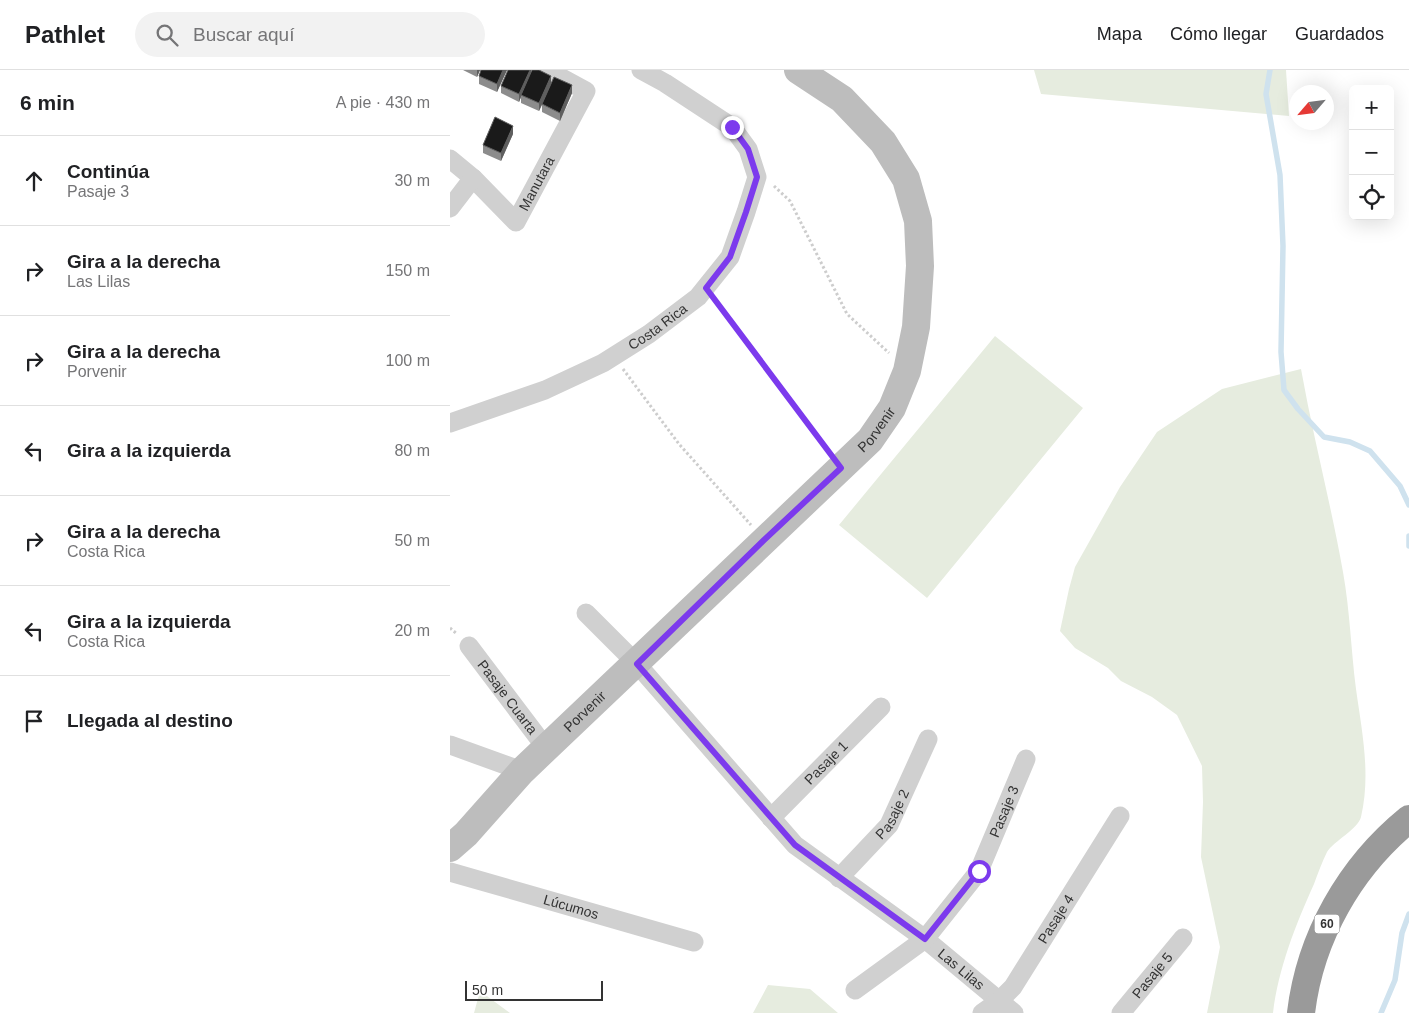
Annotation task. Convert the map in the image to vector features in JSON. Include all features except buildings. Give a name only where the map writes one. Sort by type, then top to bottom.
[{"type":"highway","name":"60","points":[[1301,1013],[1314,956],[1334,910],[1362,866],[1379,846],[1409,819]]},
{"type":"street","name":"Manutara","points":[[450,159],[473,178],[516,222],[586,91],[546,70]]},
{"type":"street","name":"Costa Rica","points":[[450,423],[545,390],[603,363],[649,334],[698,297],[730,257],[757,177],[748,149],[732,127],[665,83],[641,70]]},
{"type":"street","name":"Porvenir","points":[[450,848],[466,834],[522,771],[637,664],[870,440],[892,408],[907,371],[916,327],[920,266],[918,221],[906,179],[883,142],[842,98],[798,70]]},
{"type":"street","points":[[450,208],[473,178]]},
{"type":"street","name":"Las Lilas","points":[[586,613],[637,664],[795,845],[925,939],[1014,1013]]},
{"type":"street","name":"Pasaje Cuarta","points":[[469,646],[546,748]]},
{"type":"street","name":"Pasaje 1","points":[[770,818],[881,707]]},
{"type":"street","name":"Pasaje 2","points":[[840,878],[889,824],[928,739]]},
{"type":"street","points":[[450,746],[522,771]]},
{"type":"street","name":"Pasaje 3","points":[[854,990],[925,939],[979,871],[1026,759]]},
{"type":"street","name":"Pasaje 4","points":[[982,1013],[1014,988],[1120,816]]},
{"type":"street","name":"Lúcumos","points":[[450,872],[694,942]]},
{"type":"street","name":"Pasaje 5","points":[[1121,1013],[1183,938]]},
{"type":"path","points":[[755,169],[790,201],[847,314],[907,371]]},
{"type":"path","points":[[706,288],[841,468]]},
{"type":"path","points":[[614,356],[679,444],[764,540]]},
{"type":"shaded area","points":[[1034,70],[1286,70],[1289,116],[1041,94]]},
{"type":"shaded area","points":[[995,336],[1083,408],[927,598],[839,525]]},
{"type":"shaded area","points":[[1301,369],[1345,587],[1363,737],[1364,801],[1359,821],[1330,848],[1323,860],[1283,963],[1273,1013],[1207,1013],[1220,947],[1201,857],[1202,766],[1177,715],[1152,697],[1121,681],[1108,668],[1075,648],[1060,631],[1075,567],[1120,487],[1157,432],[1222,389]]},
{"type":"shaded area","points":[[768,985],[810,989],[838,1013],[753,1013]]},
{"type":"shaded area","points":[[480,991],[510,1013],[474,1013]]},
{"type":"waterway","points":[[1270,70],[1266,94],[1280,175],[1283,246],[1281,352],[1284,390],[1298,409],[1324,437],[1350,442],[1370,451],[1400,486],[1409,505]]},
{"type":"waterway","points":[[1409,536],[1409,546]]},
{"type":"waterway","points":[[1381,1013],[1395,980],[1402,933],[1409,914]]},
{"type":"route","points":[[732,127],[748,149],[757,177],[730,257],[706,288],[841,468],[637,664],[795,845],[925,939],[979,871]]}]
